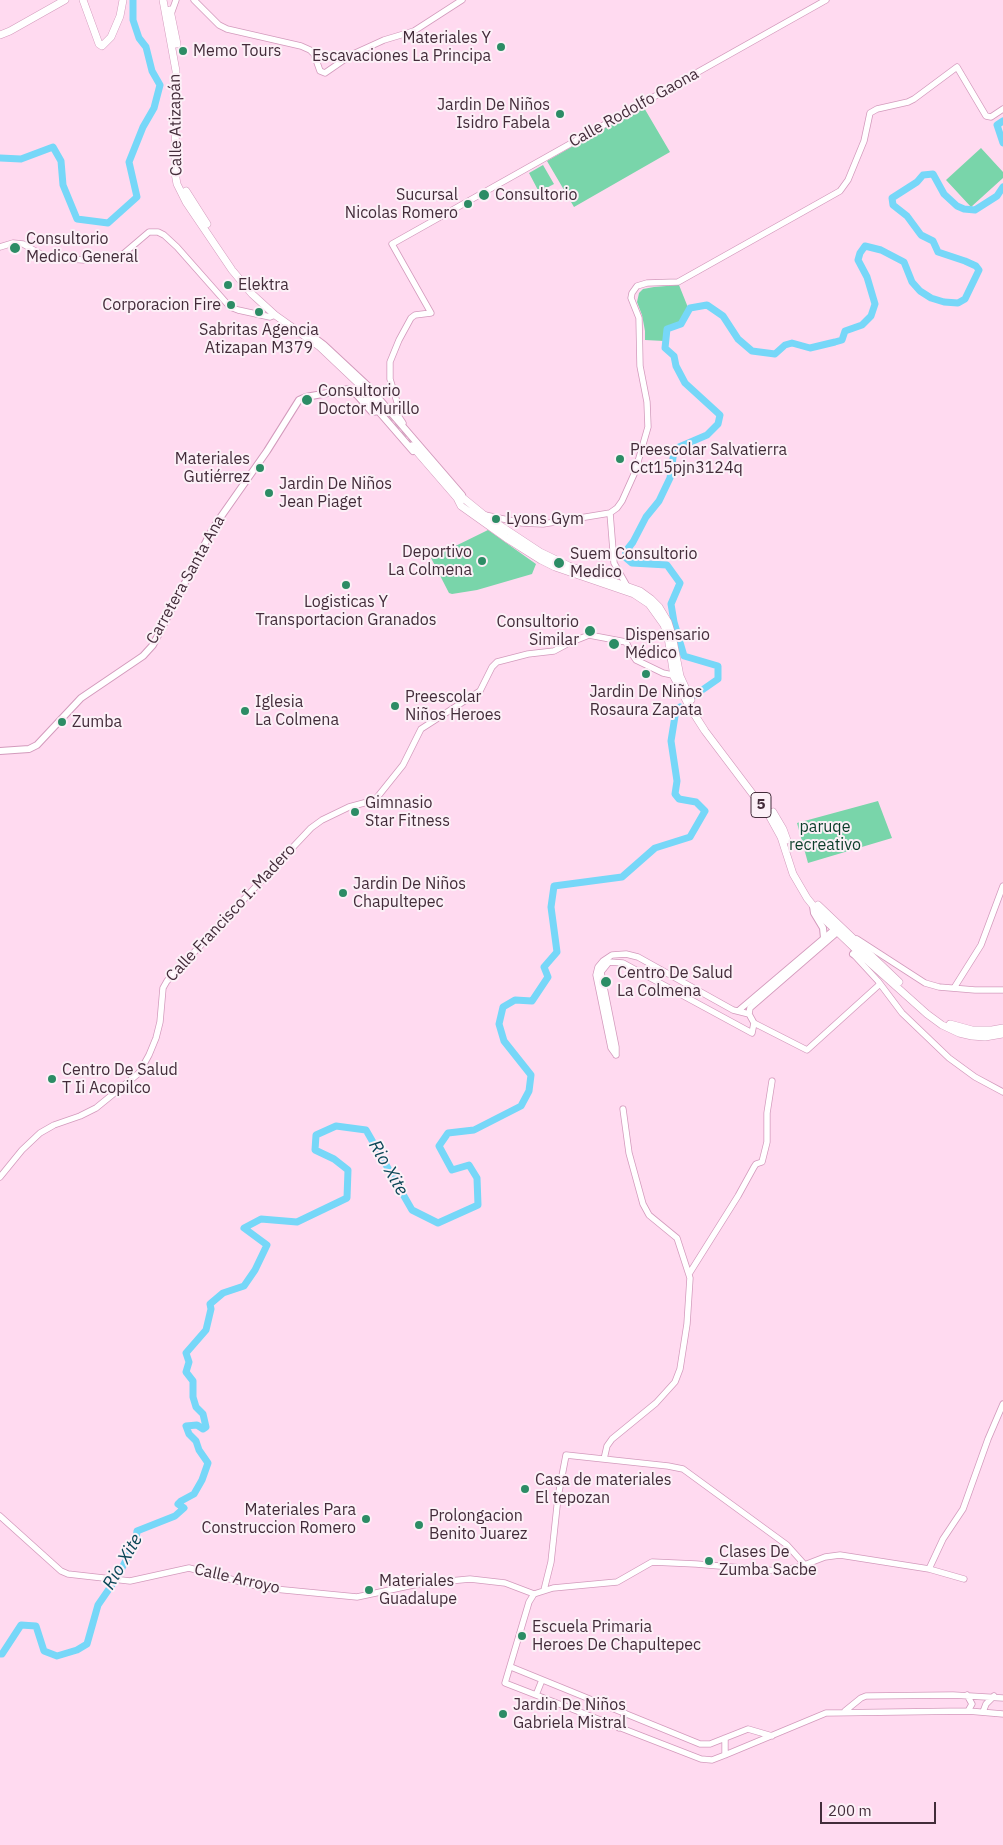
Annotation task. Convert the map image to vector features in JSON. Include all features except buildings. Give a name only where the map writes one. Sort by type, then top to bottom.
[{"type":"main road","points":[[0,35],[65,0]]},
{"type":"main road","points":[[83,0],[99,44],[102,46],[111,37],[120,16],[123,0]]},
{"type":"main road","points":[[163,0],[168,15]]},
{"type":"main road","points":[[168,0],[168,15]]},
{"type":"main road","name":"Calle Atizapán","points":[[168,15],[176,71],[175,173],[177,184],[186,202],[222,250]]},
{"type":"main road","points":[[222,250],[252,294],[275,315],[311,339],[461,497],[464,503]]},
{"type":"main road","points":[[222,250],[256,292],[346,367],[377,401],[382,408],[380,411]]},
{"type":"main road","name":"Carretera Santa Ana","points":[[0,751],[17,751],[33,748],[80,698],[143,656],[153,645],[213,528],[267,451],[298,400],[349,389],[357,394],[372,412],[380,411]]},
{"type":"main road","name":"5","points":[[377,401],[404,429],[464,503],[506,538],[555,567],[627,591],[644,600],[654,609],[664,625],[677,676],[689,706],[705,731],[770,817],[781,837],[793,874],[813,906],[929,1010],[943,1020],[972,1030],[1003,1028]]},
{"type":"main road","points":[[380,411],[404,429]]},
{"type":"main road","points":[[402,437],[409,435],[412,445]]},
{"type":"main road","name":"5","points":[[464,503],[484,514],[540,552],[646,595],[663,613],[672,635],[677,676],[704,722],[778,820],[783,829],[799,877],[807,892],[870,962],[927,1014],[942,1025],[972,1036],[985,1037],[1003,1034]]},
{"type":"main road","points":[[813,906],[814,913],[823,928],[824,938]]},
{"type":"main road","points":[[853,954],[870,962]]},
{"type":"street","points":[[168,15],[176,0]]},
{"type":"street","points":[[194,0],[219,25],[227,29],[254,34],[310,50],[314,54],[320,71],[324,73],[351,55],[384,40],[414,30],[462,0]]},
{"type":"street","name":"Calle Rodolfo Gaona","points":[[409,435],[410,431],[399,417],[397,402],[390,379],[390,362],[408,322],[415,315],[431,313],[392,244],[826,0]]},
{"type":"street","points":[[484,514],[530,524],[556,523],[612,512],[622,501],[632,480],[648,427],[647,402],[640,366],[639,318],[631,298],[633,290],[641,284],[678,282],[840,191],[848,180],[864,141],[870,113],[877,109],[908,102],[957,66],[988,118],[1003,109]]},
{"type":"street","points":[[0,247],[13,243],[23,244],[46,257],[83,260],[122,255],[146,234],[158,232],[177,247],[226,304],[238,310],[270,317],[275,315]]},
{"type":"street","points":[[612,512],[614,563],[627,586]]},
{"type":"street","name":"Calle Francisco I. Madero","points":[[0,1177],[22,1150],[40,1133],[54,1125],[96,1108],[139,1073],[156,1038],[165,984],[304,834],[322,820],[354,805],[375,800],[403,764],[421,729],[480,691],[496,662],[528,654],[554,651],[589,635],[626,642],[636,660],[677,676]]},
{"type":"street","points":[[954,988],[981,945],[1003,886]]},
{"type":"street","points":[[738,1011],[824,938],[840,930]]},
{"type":"street","points":[[840,930],[925,983],[954,988],[1003,990]]},
{"type":"street","points":[[840,930],[750,1008],[749,1014],[754,1023],[807,1050],[880,984]]},
{"type":"street","points":[[853,954],[880,984],[902,1013],[949,1058],[975,1077],[1003,1092]]},
{"type":"street","points":[[749,1014],[738,1011],[631,955],[612,955],[602,961],[598,967],[596,975],[603,1010],[611,1048],[616,1055],[601,972],[606,964],[613,961],[631,967],[752,1033],[754,1023]]},
{"type":"street","points":[[689,1274],[754,1167],[762,1162],[767,1142],[767,1113],[772,1081]]},
{"type":"street","points":[[604,1459],[609,1442],[664,1395],[675,1382],[680,1369],[687,1324],[689,1274],[676,1238],[649,1215],[643,1204],[628,1147],[623,1109]]},
{"type":"street","points":[[929,1569],[944,1538],[963,1509],[988,1439],[1003,1404]]},
{"type":"street","points":[[544,1590],[552,1556],[558,1497],[566,1455],[683,1469],[782,1541],[805,1565]]},
{"type":"street","name":"Calle Arroyo","points":[[0,1516],[63,1572],[110,1580],[130,1581],[189,1568],[264,1588],[347,1597],[364,1596],[418,1584],[470,1579],[505,1583],[534,1594]]},
{"type":"street","points":[[964,1579],[929,1569],[840,1555],[825,1557],[787,1570],[772,1571],[733,1566],[657,1561],[648,1563],[617,1582],[544,1590],[534,1594],[529,1602],[505,1683],[702,1759],[712,1760],[818,1715],[845,1712],[968,1711],[1003,1714]]},
{"type":"street","points":[[511,1667],[700,1744],[707,1745],[748,1729],[772,1736]]},
{"type":"street","points":[[536,1695],[542,1680]]},
{"type":"street","points":[[845,1712],[866,1696],[994,1696],[1003,1698]]},
{"type":"street","points":[[967,1696],[972,1704],[968,1711]]},
{"type":"street","points":[[983,1712],[986,1704],[994,1696]]},
{"type":"street","points":[[619,1728],[625,1713]]},
{"type":"street","points":[[725,1738],[725,1755]]},
{"type":"green space","points":[[643,106],[670,152],[574,207],[547,161]]},
{"type":"green space","points":[[981,148],[1003,172],[1003,178],[971,207],[946,180]]},
{"type":"green space","points":[[543,165],[554,184],[539,192],[529,173]]},
{"type":"green space","points":[[679,285],[689,310],[680,323],[666,329],[664,341],[645,340],[642,315],[637,302],[639,293],[643,289]]},
{"type":"green space","name":"Deportivo La Colmena","points":[[488,530],[536,564],[532,574],[477,590],[449,593],[431,558]]},
{"type":"green space","name":"paruqe recreativo","points":[[878,801],[892,838],[808,863],[797,823]]},
{"type":"waterway","points":[[0,158],[21,159],[53,147],[61,161],[63,185],[77,219],[108,223],[137,197],[129,162],[143,127],[154,108],[160,85],[152,71],[146,47],[139,38],[133,20],[133,0]]},
{"type":"waterway","name":"Rio Xite","points":[[1003,121],[997,125],[1003,143]]},
{"type":"waterway","name":"Rio Xite","points":[[695,695],[718,679],[718,666],[684,656],[671,604],[680,583],[667,565],[632,563],[625,557],[626,551],[646,517],[659,501],[670,478],[674,451],[707,435],[718,424],[720,415],[685,383],[676,366],[674,356],[665,348],[667,329],[681,324],[690,308],[707,305],[723,316],[738,339],[752,351],[775,354],[785,345],[792,343],[810,348],[842,340],[845,331],[862,325],[871,316],[875,304],[867,277],[858,260],[865,246],[881,250],[904,262],[912,282],[920,291],[931,298],[944,302],[958,303],[965,299],[979,270],[976,266],[965,261],[938,252],[933,241],[921,235],[907,216],[893,205],[892,198],[917,182],[923,175],[933,174],[944,194],[957,206],[975,210],[997,196],[1003,187]]},
{"type":"waterway","name":"Rio Xite","points":[[0,1654],[2,1654],[21,1625],[36,1626],[44,1651],[57,1656],[77,1650],[87,1644],[98,1605],[118,1576],[136,1540],[137,1531],[175,1516],[184,1508],[178,1504],[194,1494],[202,1480],[208,1463],[199,1450],[196,1441],[189,1434],[186,1426],[197,1425],[203,1429],[206,1427],[203,1414],[196,1407],[193,1397],[193,1381],[186,1372],[189,1362],[186,1353],[206,1330],[211,1309],[210,1304],[223,1293],[244,1286],[255,1270],[267,1245],[244,1228],[261,1219],[297,1222],[347,1198],[348,1170],[334,1159],[315,1150],[316,1135],[336,1126],[366,1130],[412,1210],[438,1223],[478,1205],[477,1178],[469,1165],[452,1170],[439,1146],[448,1133],[474,1130],[521,1106],[529,1091],[531,1075],[504,1041],[499,1024],[503,1007],[515,1000],[532,1001],[548,977],[544,967],[557,952],[551,907],[554,886],[622,877],[655,848],[690,837],[705,811],[696,802],[679,799],[675,794],[677,781],[671,741],[676,710],[680,707]]},
{"type":"tunnel","points":[[375,399],[414,444]]},
{"type":"place","name":"Materiales Y Escavaciones La Principa","points":[[501,47]]},
{"type":"place","name":"Memo Tours","points":[[183,51]]},
{"type":"place","name":"Jardin De Niños Isidro Fabela","points":[[560,114]]},
{"type":"place","name":"Consultorio","points":[[484,195]]},
{"type":"place","name":"Sucursal Nicolas Romero","points":[[468,204]]},
{"type":"place","name":"Consultorio Medico General","points":[[15,248]]},
{"type":"place","name":"Elektra","points":[[228,285]]},
{"type":"place","name":"Corporacion Fire","points":[[231,305]]},
{"type":"place","name":"Sabritas Agencia Atizapan M379","points":[[259,312]]},
{"type":"place","name":"Consultorio Doctor Murillo","points":[[307,400]]},
{"type":"place","name":"Preescolar Salvatierra Cct15pjn3124q","points":[[620,459]]},
{"type":"place","name":"Materiales Gutiérrez","points":[[260,468]]},
{"type":"place","name":"Jardin De Niños Jean Piaget","points":[[269,493]]},
{"type":"place","name":"Lyons Gym","points":[[496,519]]},
{"type":"place","name":"Deportivo La Colmena","points":[[482,561]]},
{"type":"place","name":"Suem Consultorio Medico","points":[[559,563]]},
{"type":"place","name":"Logisticas Y Transportacion Granados","points":[[346,585]]},
{"type":"place","name":"Consultorio Similar","points":[[590,631]]},
{"type":"place","name":"Dispensario Médico","points":[[614,644]]},
{"type":"place","name":"Jardin De Niños Rosaura Zapata","points":[[646,674]]},
{"type":"place","name":"Preescolar Niños Heroes","points":[[395,706]]},
{"type":"place","name":"Iglesia La Colmena","points":[[245,711]]},
{"type":"place","name":"Zumba","points":[[62,722]]},
{"type":"place","name":"Gimnasio Star Fitness","points":[[355,812]]},
{"type":"place","name":"Jardin De Niños Chapultepec","points":[[343,893]]},
{"type":"place","name":"Centro De Salud La Colmena","points":[[606,982]]},
{"type":"place","name":"Centro De Salud T Ii Acopilco","points":[[52,1079]]},
{"type":"place","name":"Casa de materiales El tepozan","points":[[525,1489]]},
{"type":"place","name":"Materiales Para Construccion Romero","points":[[366,1519]]},
{"type":"place","name":"Prolongacion Benito Juarez","points":[[419,1525]]},
{"type":"place","name":"Clases De Zumba Sacbe","points":[[709,1561]]},
{"type":"place","name":"Materiales Guadalupe","points":[[369,1590]]},
{"type":"place","name":"Escuela Primaria Heroes De Chapultepec","points":[[522,1636]]},
{"type":"place","name":"Jardin De Niños Gabriela Mistral","points":[[503,1714]]}]
